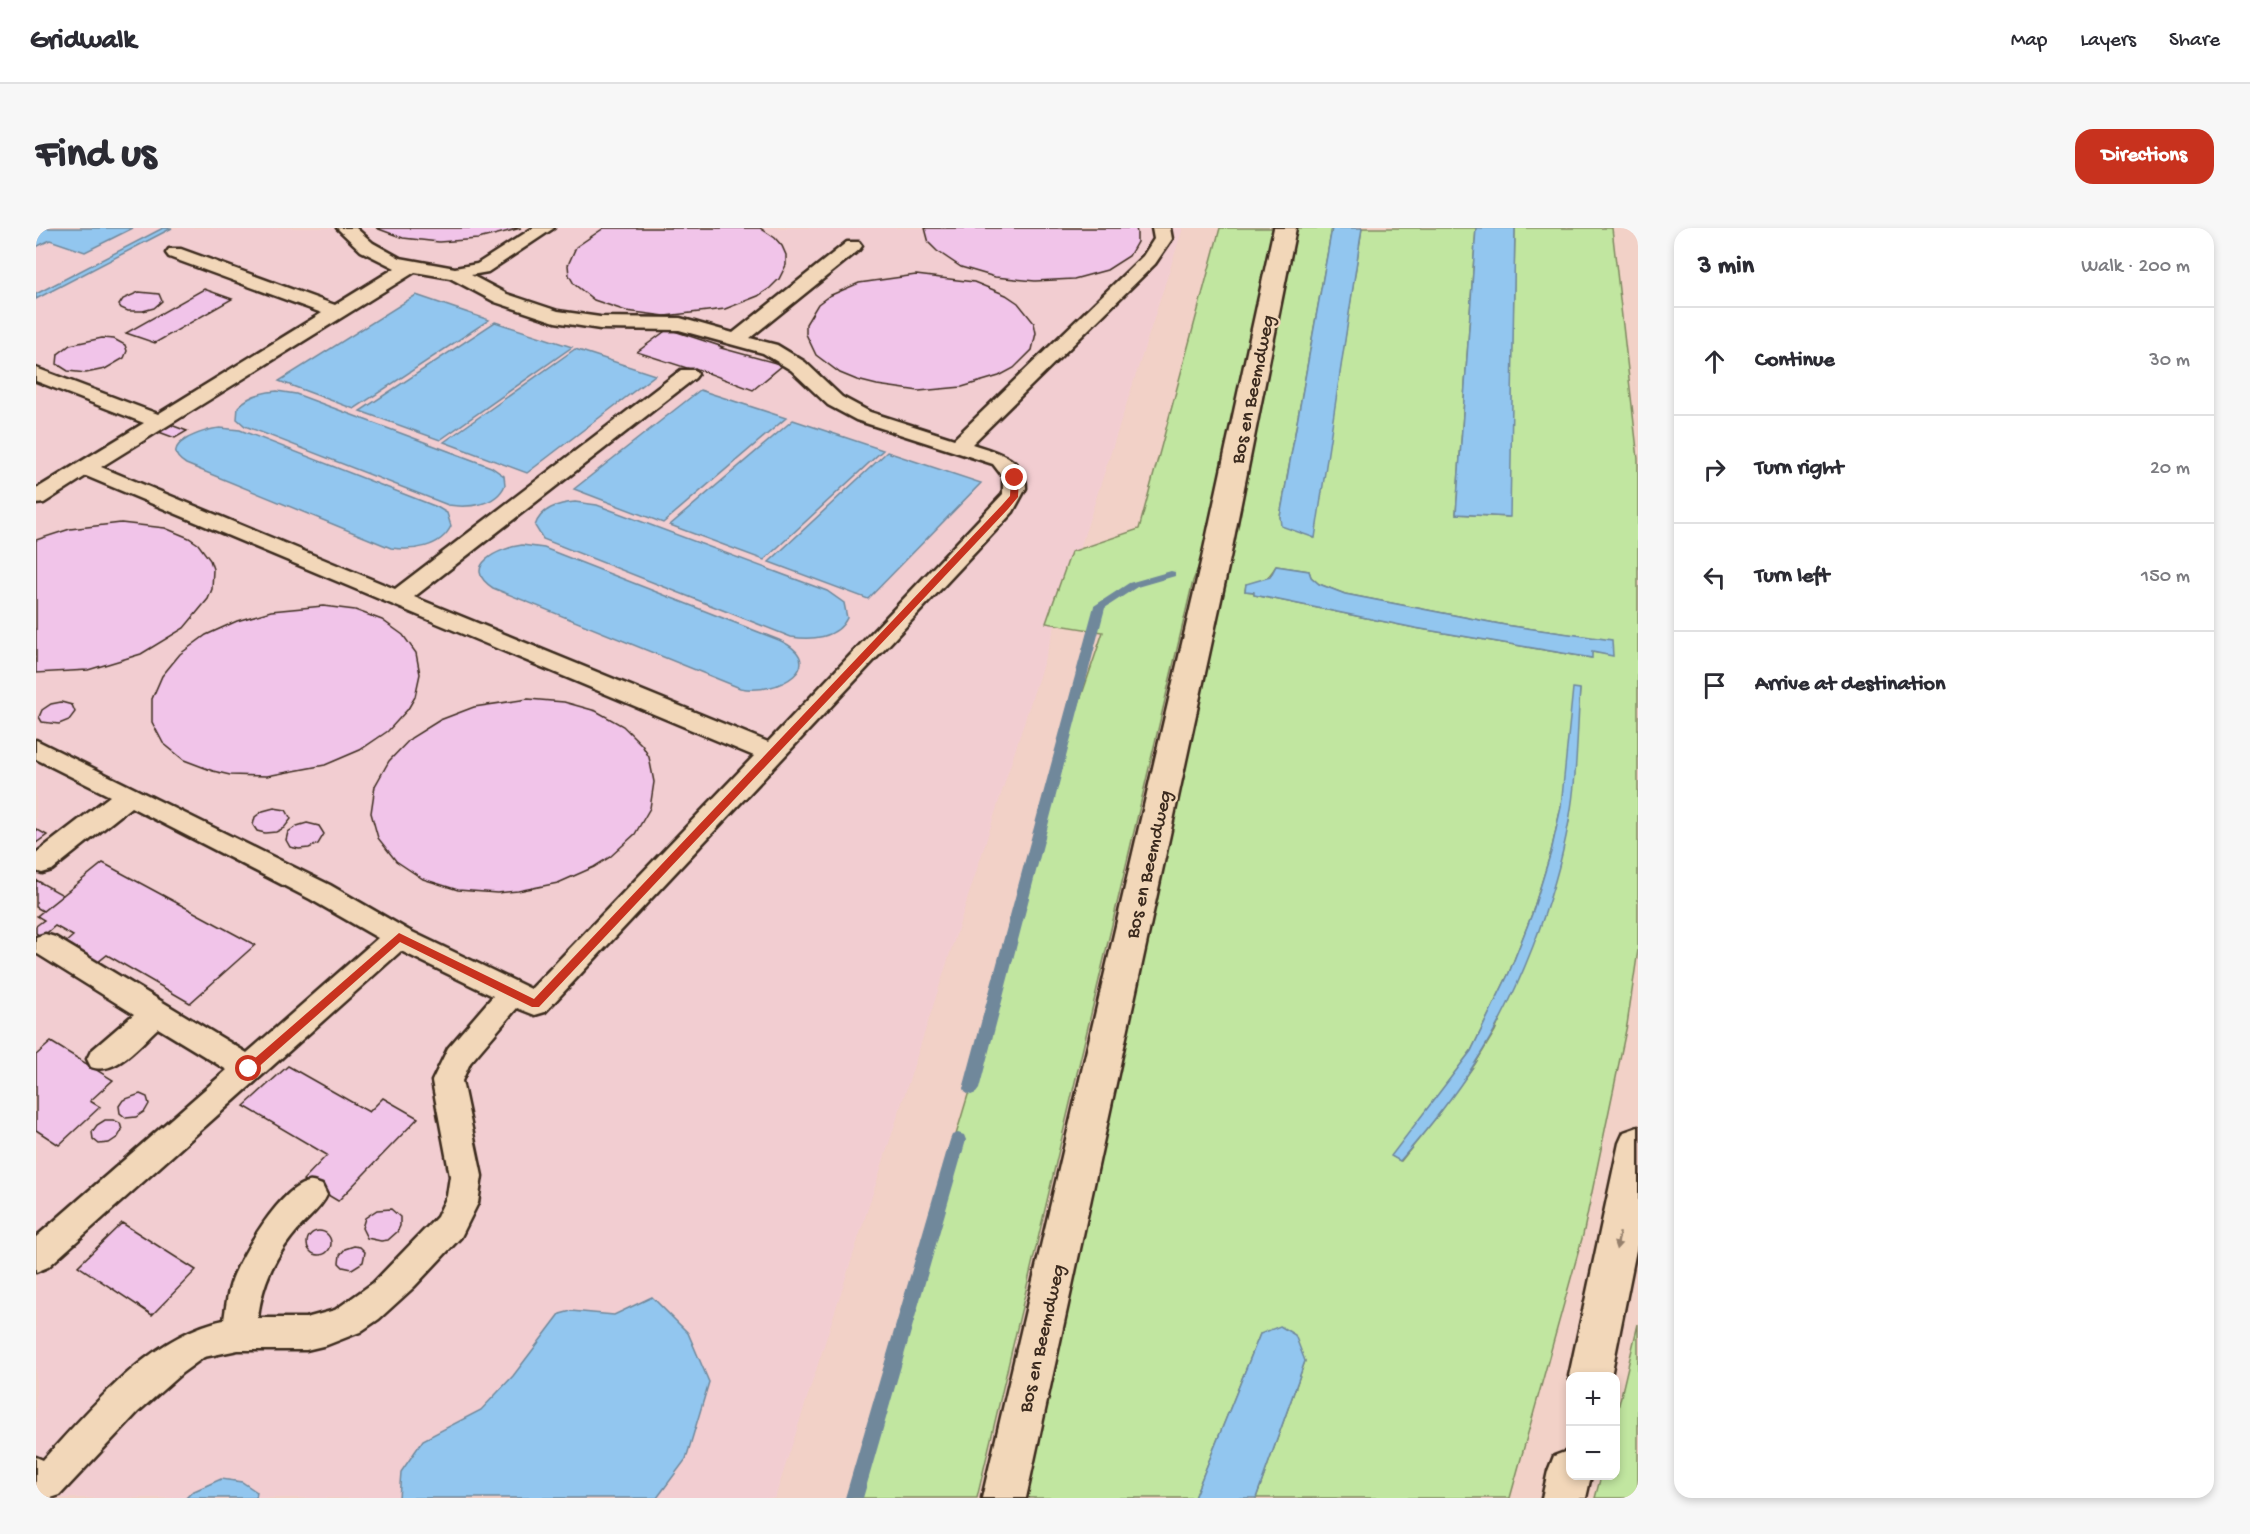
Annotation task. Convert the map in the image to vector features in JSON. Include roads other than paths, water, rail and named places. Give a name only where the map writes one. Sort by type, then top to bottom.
[{"type":"main road","name":"Bos en Beemdweg","points":[[1004,1498],[1213,570],[1285,228]]},
{"type":"main road","points":[[1591,1372],[1638,1143]]},
{"type":"main road","points":[[1564,1498],[1568,1480]]},
{"type":"lane","points":[[346,228],[367,247],[395,263],[455,273],[482,268],[545,228]]},
{"type":"lane","points":[[958,446],[1149,260],[1163,238],[1161,228]]},
{"type":"lane","points":[[737,339],[853,246]]},
{"type":"lane","points":[[175,253],[336,312]]},
{"type":"lane","points":[[36,498],[410,267]]},
{"type":"lane","points":[[36,748],[320,892],[399,937],[535,1004],[1014,497],[1015,478],[1000,460],[863,416],[835,401],[786,357],[770,349],[680,324],[600,323],[555,316],[483,291],[455,273]]},
{"type":"lane","points":[[36,374],[159,422]]},
{"type":"lane","points":[[398,598],[688,374]]},
{"type":"lane","points":[[85,468],[772,754]]},
{"type":"lane","points":[[42,863],[129,795]]},
{"type":"lane","points":[[36,1257],[399,937]]},
{"type":"lane","points":[[45,945],[249,1069]]},
{"type":"lane","points":[[36,1475],[47,1482],[120,1403],[171,1360],[195,1344],[210,1338],[240,1332],[269,1335],[310,1334],[350,1320],[368,1310],[449,1227],[459,1213],[464,1200],[466,1176],[447,1081],[459,1056],[513,993]]},
{"type":"lane","points":[[102,1059],[156,1012]]},
{"type":"lane","points":[[240,1332],[249,1277],[272,1239],[297,1207],[311,1195]]},
{"type":"water","points":[[36,228],[133,228],[85,252],[50,240],[36,247]]},
{"type":"water","points":[[163,228],[172,228],[36,299],[36,294]]},
{"type":"water","points":[[1332,228],[1362,228],[1315,538],[1281,526],[1280,517]]},
{"type":"water","points":[[1476,228],[1515,228],[1510,517],[1456,514]]},
{"type":"water","points":[[416,295],[489,320],[354,409],[279,381]]},
{"type":"water","points":[[495,322],[572,347],[440,440],[360,411]]},
{"type":"water","points":[[575,349],[655,375],[527,473],[444,442]]},
{"type":"water","points":[[700,390],[786,418],[663,523],[574,489]]},
{"type":"water","points":[[277,391],[296,394],[491,467],[504,476],[505,485],[495,497],[481,504],[448,505],[245,426],[237,419],[238,407],[246,400]]},
{"type":"water","points":[[793,420],[883,450],[764,560],[670,525]]},
{"type":"water","points":[[220,428],[240,430],[437,507],[447,513],[451,526],[440,539],[425,546],[408,549],[391,548],[186,464],[178,457],[176,450],[186,439],[204,431]]},
{"type":"water","points":[[887,452],[981,483],[868,599],[769,562]]},
{"type":"water","points":[[575,502],[597,505],[827,591],[844,603],[847,618],[843,625],[830,634],[815,638],[791,637],[543,539],[535,526],[541,515],[551,508]]},
{"type":"water","points":[[522,545],[544,548],[779,640],[794,649],[800,659],[800,668],[794,676],[783,683],[755,689],[740,688],[493,588],[484,580],[480,572],[481,566],[494,554]]},
{"type":"water","points":[[1276,566],[1309,571],[1311,577],[1319,584],[1345,594],[1505,625],[1612,640],[1613,656],[1592,652],[1592,658],[1415,628],[1254,595],[1254,592],[1245,591],[1246,584],[1270,577]]},
{"type":"water","points":[[1573,688],[1580,689],[1572,805],[1563,851],[1533,946],[1506,1008],[1475,1063],[1458,1089],[1400,1161],[1391,1156],[1471,1051],[1509,973],[1532,914],[1551,852],[1561,807]]},
{"type":"water","points":[[652,1297],[688,1333],[709,1382],[686,1459],[657,1498],[399,1498],[401,1472],[423,1440],[481,1410],[513,1376],[560,1314],[571,1311],[614,1315]]},
{"type":"water","points":[[1280,1326],[1295,1335],[1305,1361],[1256,1498],[1194,1498],[1260,1334]]},
{"type":"water","points":[[221,1479],[242,1482],[257,1492],[256,1498],[186,1498],[192,1492]]},
{"type":"waterway","points":[[971,1089],[1100,606],[1133,585],[1171,574]]},
{"type":"waterway","points":[[854,1498],[958,1140]]}]
